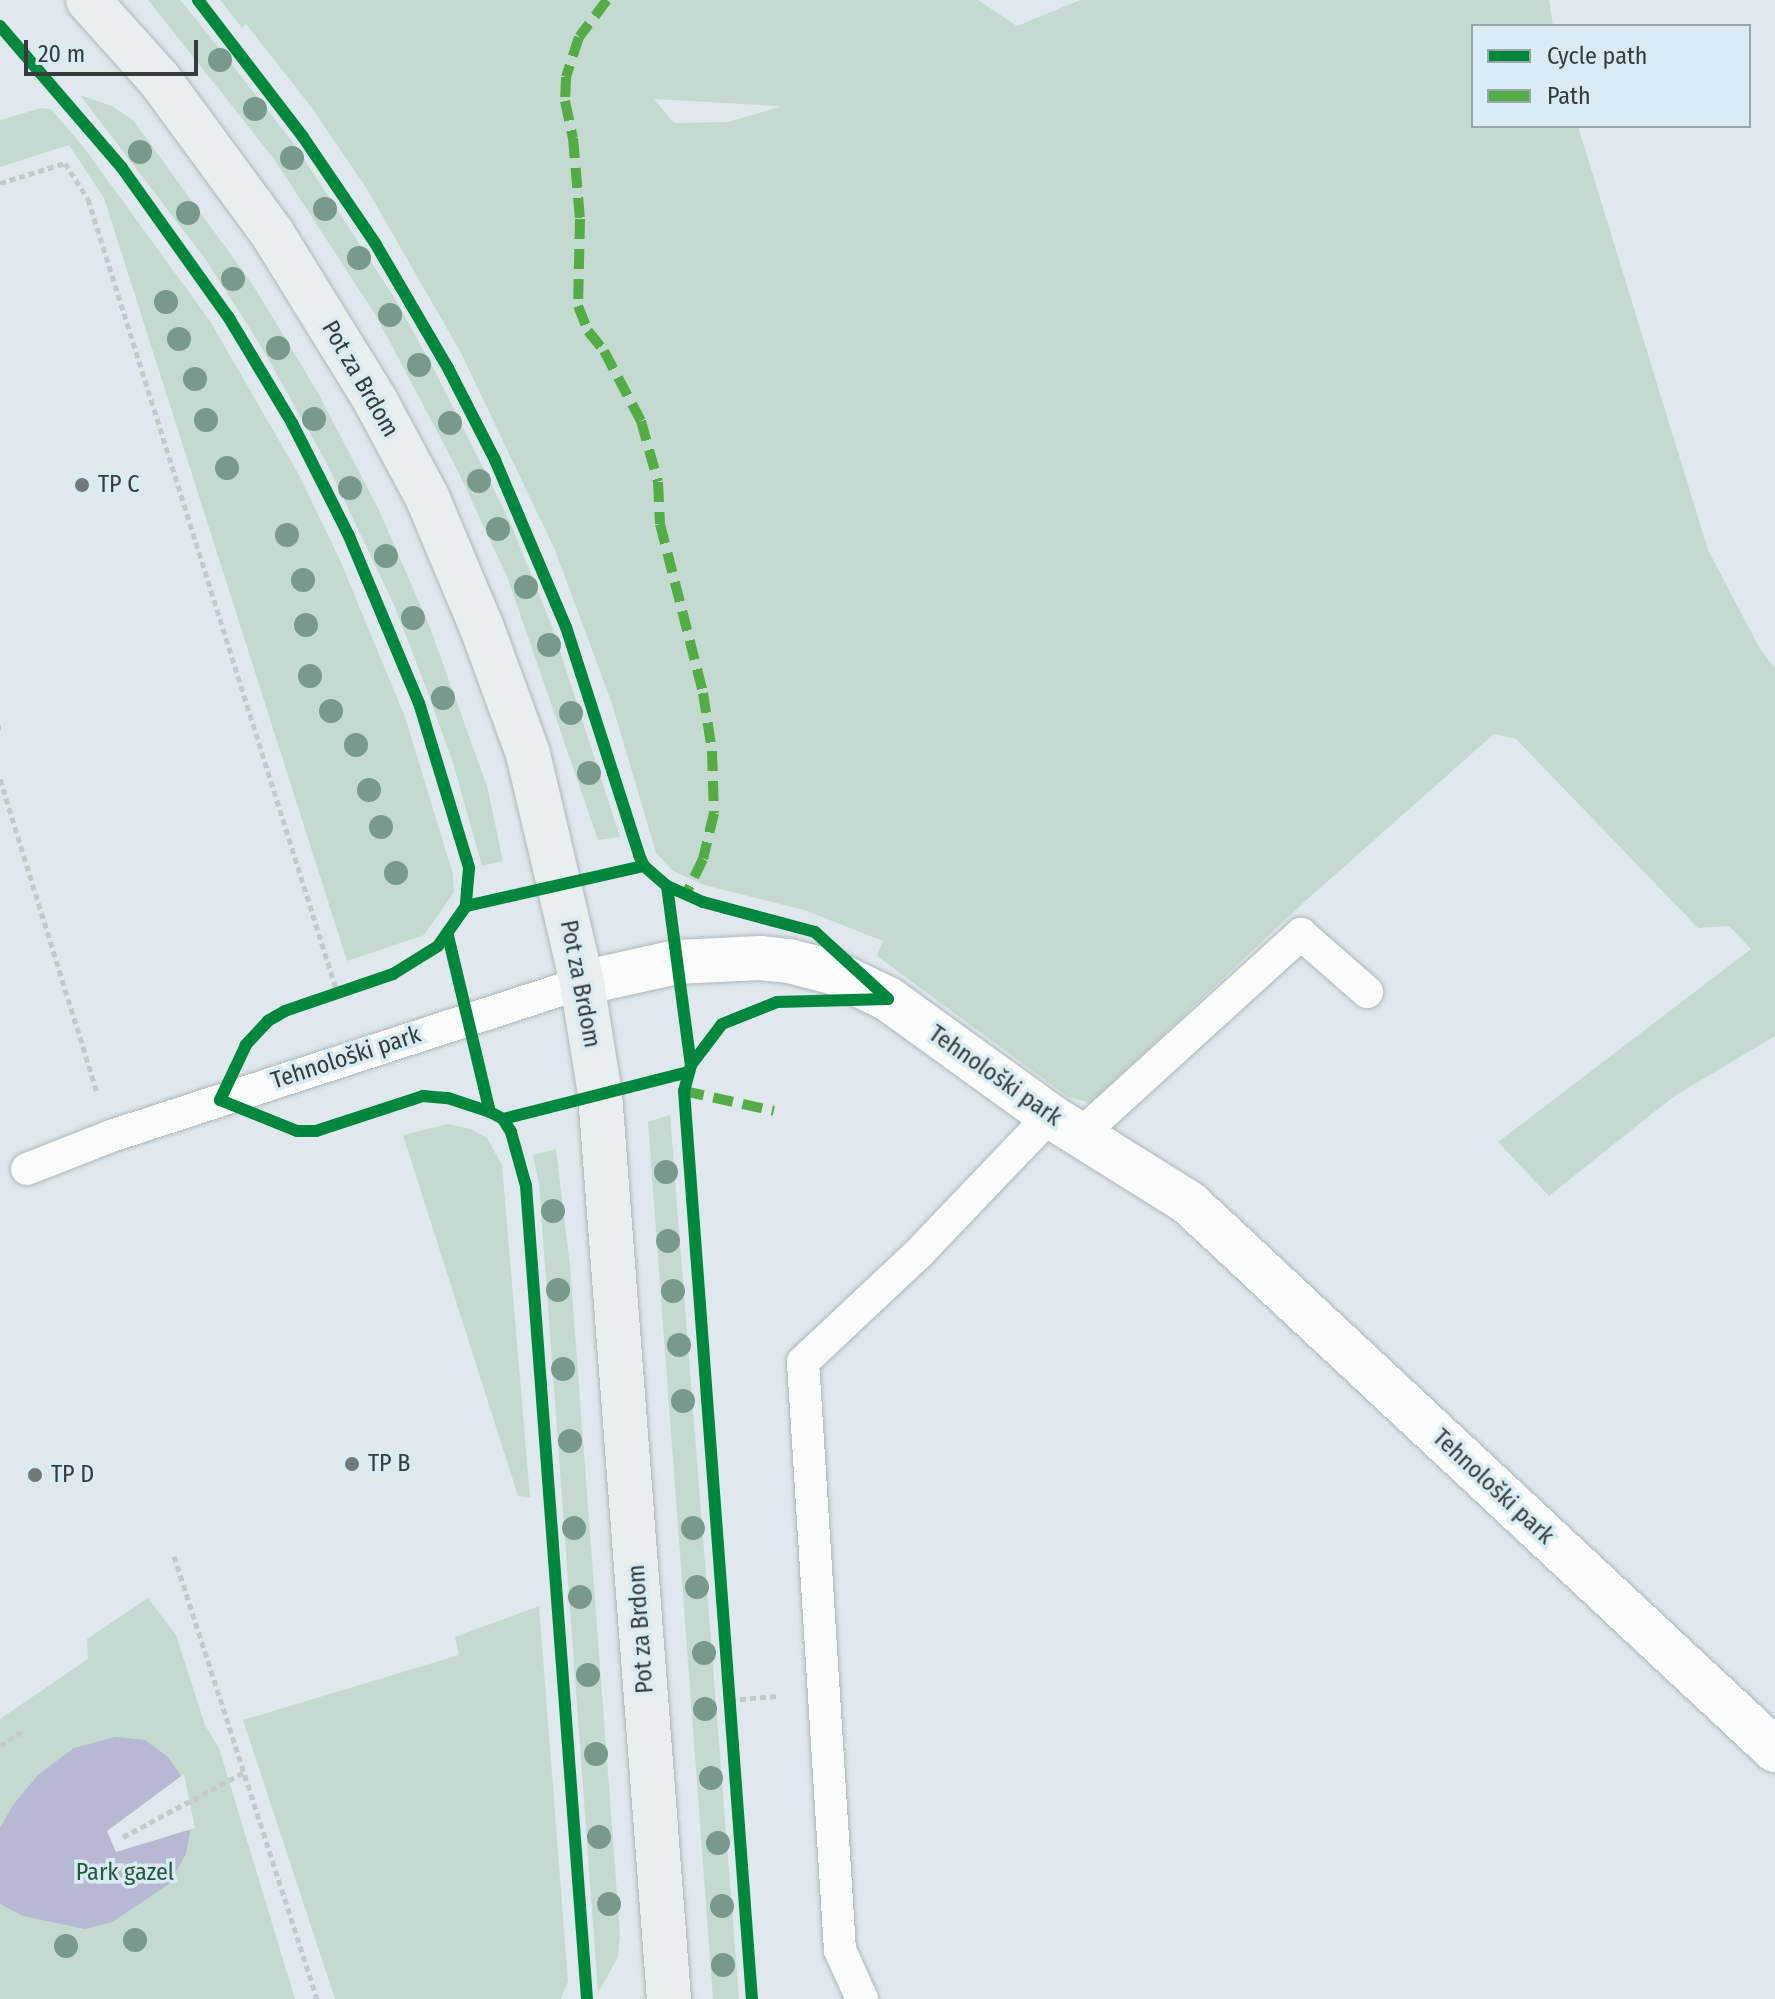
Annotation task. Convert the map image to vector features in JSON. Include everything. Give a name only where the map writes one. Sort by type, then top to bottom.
[{"type":"main road","name":"Pot za Brdom","points":[[88,0],[159,79],[272,233],[375,400],[427,497],[482,628],[528,754],[582,983],[600,1094],[669,1999]]},
{"type":"street","name":"Tehnološki park","points":[[582,983],[677,962],[725,957],[789,961],[813,966],[850,978],[888,999],[1065,1126],[1189,1203],[1775,1750]]},
{"type":"lane","points":[[862,1999],[840,1950],[803,1362],[919,1253],[1065,1126],[1301,934],[1367,992]]},
{"type":"lane","name":"Tehnološki park","points":[[27,1169],[111,1136],[582,983]]},
{"type":"path","points":[[0,183],[65,163],[88,199],[338,995]]},
{"type":"path","points":[[0,779],[111,1136]]},
{"type":"path","points":[[174,1556],[317,1999]]},
{"type":"path","points":[[0,1746],[25,1730]]},
{"type":"path","points":[[123,1837],[244,1772]]},
{"type":"green space","points":[[148,0],[180,0],[196,19],[295,145],[394,297],[435,371],[510,522],[553,629],[620,837],[598,840],[508,579],[458,471],[375,314],[274,159]]},
{"type":"green space","points":[[220,0],[978,0],[1017,26],[1080,0],[1549,0],[1553,24],[1471,24],[1471,128],[1579,128],[1708,550],[1760,649],[1775,668],[1775,1036],[1673,1097],[1549,1196],[1498,1142],[1751,949],[1729,926],[1698,928],[1516,739],[1494,734],[1302,904],[1091,1103],[1068,1097],[877,956],[883,941],[804,910],[704,885],[673,871],[656,853],[612,704],[555,550],[461,353],[367,189],[312,108],[246,24],[242,28]],"holes":[[[654,99],[779,107],[728,122],[674,123]]]},
{"type":"green space","points":[[80,95],[112,106],[133,120],[253,285],[317,391],[378,508],[429,625],[487,786],[503,861],[482,866],[453,763],[425,685],[394,605],[326,462],[262,348],[206,260]]},
{"type":"green space","points":[[41,108],[51,109],[82,145],[210,321],[299,475],[340,560],[405,717],[453,874],[454,892],[424,935],[347,961],[104,198],[69,145],[0,167],[0,120]]},
{"type":"green space","points":[[670,1115],[739,1999],[713,1999],[648,1122]]},
{"type":"green space","points":[[448,1124],[471,1129],[487,1138],[502,1165],[530,1497],[518,1496],[403,1135]]},
{"type":"green space","points":[[556,1149],[570,1266],[620,1934],[618,1957],[598,1993],[539,1183],[533,1155]]},
{"type":"green space","name":"Park gazel","points":[[148,1598],[176,1635],[205,1725],[219,1748],[295,1999],[0,1999],[0,1719],[88,1659],[87,1639]]},
{"type":"green space","points":[[539,1606],[568,1981],[561,1999],[335,1999],[243,1720],[459,1655],[455,1637]]},
{"type":"water","points":[[115,1737],[145,1740],[168,1757],[181,1776],[192,1821],[186,1854],[169,1884],[112,1922],[85,1929],[23,1916],[0,1904],[0,1828],[13,1805],[39,1774],[74,1748]]},
{"type":"pier","points":[[184,1774],[195,1828],[116,1852],[107,1831]]},
{"type":"marked path","points":[[607,0],[579,37],[566,77],[565,101],[573,138],[580,219],[578,306],[588,331],[604,351],[641,421],[658,482],[660,524],[703,693],[712,751],[714,813],[703,859],[685,896]]},
{"type":"marked path","points":[[684,1091],[774,1111]]},
{"type":"cycle path","points":[[198,0],[303,137],[375,243],[448,368],[495,460],[566,627],[639,855],[644,866],[667,886],[691,1065],[684,1091],[752,1999]]},
{"type":"cycle path","points":[[0,26],[122,168],[229,318],[292,423],[349,536],[419,703],[469,868],[466,906],[438,946],[393,974],[285,1011],[268,1021],[246,1045],[220,1100],[297,1131],[316,1131],[423,1096],[448,1098],[490,1112]]},
{"type":"cycle path","points":[[466,906],[644,866]]},
{"type":"cycle path","points":[[667,886],[703,902],[815,932],[888,999]]},
{"type":"cycle path","points":[[448,936],[490,1112],[503,1119],[511,1132],[526,1186],[587,1999]]},
{"type":"cycle path","points":[[691,1065],[722,1024],[777,1002],[888,999]]},
{"type":"cycle path","points":[[503,1119],[689,1072]]},
{"type":"place","name":"TP C","points":[[82,485]]},
{"type":"place","name":"TP B","points":[[352,1464]]},
{"type":"place","name":"TP D","points":[[35,1475]]}]
